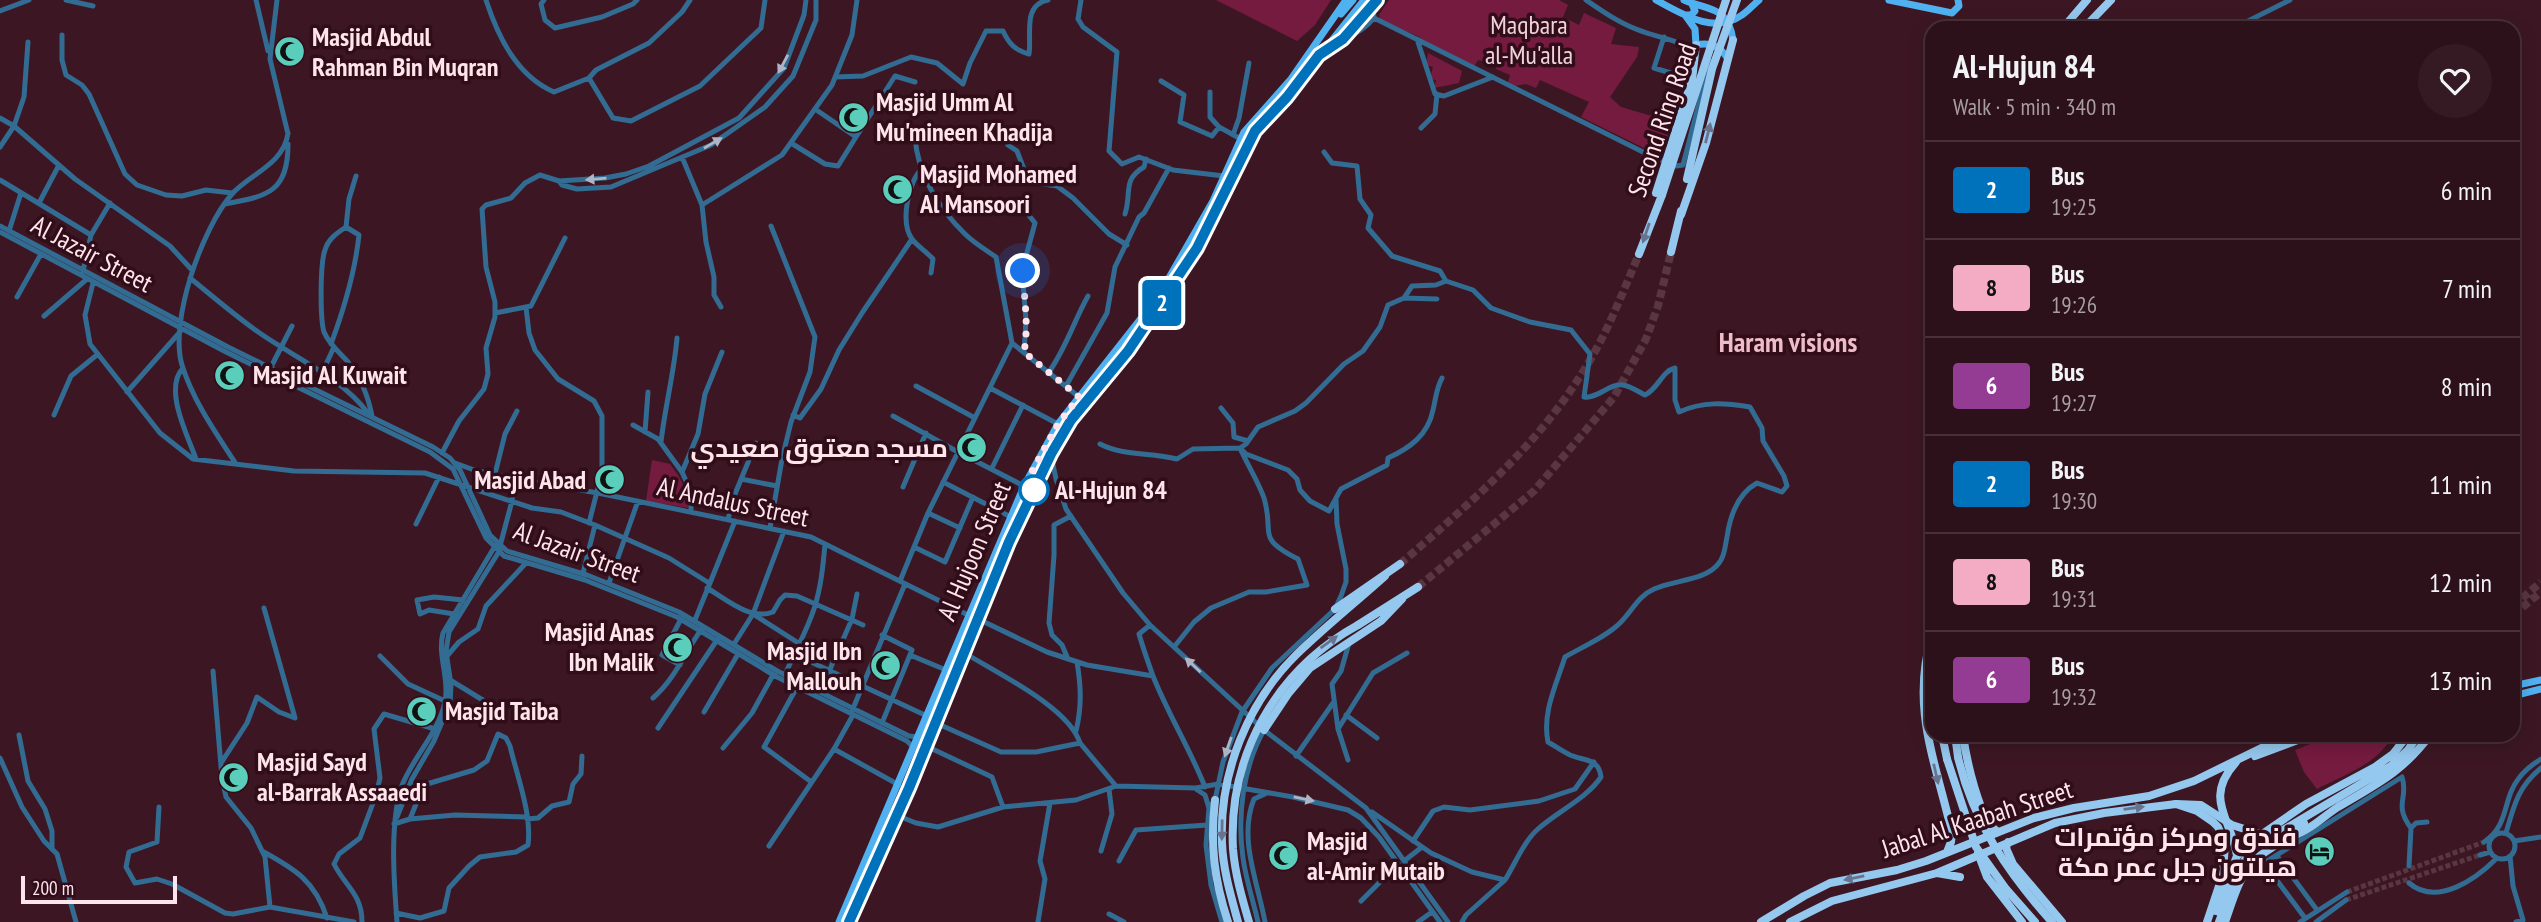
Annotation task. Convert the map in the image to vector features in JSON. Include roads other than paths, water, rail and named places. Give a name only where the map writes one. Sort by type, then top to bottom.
[{"type":"highway","name":"Second Ring Road","points":[[1639,254],[1726,0]]},
{"type":"highway","name":"Second Ring Road","points":[[1671,252],[1690,180],[1713,69],[1737,0]]},
{"type":"highway","points":[[2069,21],[2087,0]]},
{"type":"highway","points":[[2091,21],[2111,0]]},
{"type":"highway","points":[[1690,180],[1732,40]]},
{"type":"highway","points":[[1659,194],[1692,80],[1693,47]]},
{"type":"highway","points":[[1238,922],[1224,865],[1223,802],[1227,780],[1246,724],[1269,688],[1295,656],[1400,564]]},
{"type":"highway","points":[[1335,609],[1367,585],[1385,576]]},
{"type":"highway","points":[[1249,922],[1235,869],[1233,834],[1236,788],[1247,748],[1263,714],[1290,678],[1323,646],[1418,587]]},
{"type":"highway","points":[[1264,730],[1288,694],[1310,668],[1381,621],[1402,599]]},
{"type":"highway","points":[[1925,668],[1922,682],[1925,727]]},
{"type":"highway","points":[[1929,742],[1952,833],[1947,852]]},
{"type":"highway","points":[[1943,742],[1947,760],[1987,877],[2022,922]]},
{"type":"highway","points":[[1956,742],[1964,781],[1991,842],[2020,886],[2052,922]]},
{"type":"highway","points":[[1965,742],[1976,792],[1991,827],[1998,832]]},
{"type":"highway","name":"Jabal Al Kaabah Street","points":[[1761,922],[1804,895],[1830,883],[1897,870],[2034,818],[2074,807],[2149,796],[2194,781],[2273,742]]},
{"type":"highway","points":[[2226,774],[2245,760],[2293,742]]},
{"type":"highway","points":[[2209,922],[2237,856],[2255,839],[2306,804],[2375,767],[2393,754],[2402,742]]},
{"type":"highway","points":[[2219,922],[2240,867],[2253,848],[2391,766],[2413,742]]},
{"type":"highway","points":[[2225,922],[2250,864],[2399,770],[2424,742]]},
{"type":"highway","points":[[2237,856],[2234,838],[2220,808],[2221,788],[2226,774],[2239,758]]},
{"type":"highway","points":[[1215,800],[1213,862],[1228,922]]},
{"type":"highway","points":[[2176,804],[2197,811],[2218,827],[2225,843],[2225,861],[2209,922]]},
{"type":"highway","points":[[2176,804],[2201,805],[2232,825],[2263,835],[2282,834],[2334,810]]},
{"type":"highway","name":"Jabal Al Kaabah Street","points":[[1790,922],[1832,901],[1937,873],[2055,823],[2104,813],[2176,804]]},
{"type":"highway","points":[[2008,842],[2006,848],[2013,864],[2062,922]]},
{"type":"highway","points":[[1976,847],[2006,889],[2035,922]]},
{"type":"highway","points":[[1937,873],[1960,877]]},
{"type":"main road","points":[[1315,53],[1346,0]]},
{"type":"main road","points":[[1315,53],[1353,0]]},
{"type":"main road","points":[[1315,53],[1364,0]]},
{"type":"main road","points":[[1656,0],[1685,15],[1721,24],[1740,17],[1759,0]]},
{"type":"main road","points":[[1684,0],[1716,10],[1724,16],[1732,40]]},
{"type":"main road","points":[[1889,0],[1952,13],[1959,3]]},
{"type":"main road","points":[[1315,53],[1343,39],[1375,4]]},
{"type":"main road","points":[[1685,15],[1691,15],[1695,11],[1692,4]]},
{"type":"main road","points":[[1685,15],[1695,29],[1693,47],[1705,43],[1714,45],[1722,50],[1728,59]]},
{"type":"main road","points":[[1732,40],[1740,17]]},
{"type":"main road","name":"Al Hujoon Street","points":[[849,922],[936,723],[963,652],[972,616],[1024,486],[1058,424],[1166,283],[1213,201],[1237,137],[1315,53]]},
{"type":"main road","name":"Al Hujoon Street","points":[[839,922],[946,670],[1051,454],[1071,420],[1128,351],[1197,248],[1255,131],[1287,97],[1315,53]]},
{"type":"main road","points":[[2520,684],[2541,680]]},
{"type":"main road","points":[[2520,694],[2541,689]]},
{"type":"street","points":[[0,11],[29,0]]},
{"type":"street","points":[[66,0],[93,6]]},
{"type":"street","points":[[225,204],[259,198],[275,188],[284,178],[288,164],[288,133],[256,0]]},
{"type":"street","points":[[270,59],[277,0]]},
{"type":"street","points":[[486,0],[492,19],[526,75],[554,92],[589,78],[596,70],[649,43],[682,12],[690,0]]},
{"type":"street","points":[[544,0],[541,4],[545,20],[555,29],[602,17],[637,0]]},
{"type":"street","points":[[589,78],[613,118],[631,121],[700,86],[761,28],[765,0]]},
{"type":"street","points":[[442,453],[459,421],[484,389],[488,374],[486,348],[495,313],[495,302],[485,267],[482,209],[485,205],[511,198],[524,183],[540,175],[559,181],[626,174],[649,166],[739,118],[784,68],[804,15],[806,0]]},
{"type":"street","points":[[559,181],[562,185],[577,189],[611,187],[711,145],[765,107],[793,76],[816,20],[816,0]]},
{"type":"street","points":[[702,205],[782,155],[791,144],[835,77],[852,35],[858,0]]},
{"type":"street","points":[[835,77],[863,76],[911,57],[937,63],[963,84],[986,31],[1003,31],[1011,45],[1020,52],[1029,54],[1030,18],[1034,7],[1041,1],[1048,0]]},
{"type":"street","points":[[1081,0],[1078,19],[1083,27],[1117,52],[1109,151],[1122,164],[1139,157],[1168,168],[1224,176]]},
{"type":"street","points":[[1586,0],[1615,20],[1645,33],[1664,37],[1693,47],[1684,77],[1654,68],[1664,37]]},
{"type":"street","points":[[2250,21],[2290,0]]},
{"type":"street","points":[[1343,39],[1359,32],[1374,18],[1375,4]]},
{"type":"street","points":[[1374,18],[1676,166],[1683,165],[1714,45]]},
{"type":"street","points":[[62,35],[62,60],[66,75],[82,85],[89,94],[125,174],[137,185],[166,195],[182,196],[206,190],[232,193]]},
{"type":"street","points":[[1417,39],[1437,94],[1435,114],[1422,128]]},
{"type":"street","points":[[0,147],[14,126],[24,97],[28,42]]},
{"type":"street","points":[[1210,92],[1210,117],[1219,127],[1237,137],[1249,63]]},
{"type":"street","points":[[791,144],[825,164],[838,166],[895,76],[915,82]]},
{"type":"street","points":[[1437,94],[1444,96],[1493,77]]},
{"type":"street","points":[[1161,81],[1184,95],[1180,122],[1212,136],[1219,127]]},
{"type":"street","points":[[815,109],[856,137]]},
{"type":"street","points":[[0,118],[170,246],[192,270]]},
{"type":"street","points":[[236,464],[203,413],[183,368],[181,328],[192,270],[210,226],[232,193],[265,168],[285,148],[288,133]]},
{"type":"street","points":[[769,846],[810,781],[834,749],[852,712],[928,513],[1012,343],[996,257],[966,235],[944,210],[916,157],[915,138]]},
{"type":"street","points":[[1008,145],[1017,151],[1025,172],[1037,183],[1057,186],[1109,234],[1127,245]]},
{"type":"street","points":[[1324,152],[1332,163],[1357,166],[1360,199],[1371,215],[1367,228],[1388,252],[1392,256],[1440,271],[1446,281]]},
{"type":"street","points":[[682,157],[702,205],[706,242],[714,277],[714,295],[721,307]]},
{"type":"street","points":[[1125,214],[1130,199],[1128,186],[1133,173],[1144,167],[1146,159]]},
{"type":"street","points":[[39,203],[59,164]]},
{"type":"street","points":[[1066,386],[1107,313],[1115,267],[1139,217],[1144,213],[1168,168]]},
{"type":"street","points":[[922,169],[915,175],[909,188],[907,212],[912,239],[933,259],[931,273]]},
{"type":"street","points":[[356,176],[349,199],[346,227],[332,237],[325,250],[322,268],[322,320],[324,331],[332,345],[347,360],[364,388],[370,415]]},
{"type":"street","points":[[0,180],[91,235]]},
{"type":"street","points":[[9,231],[21,193]]},
{"type":"street","points":[[83,271],[91,235],[110,203]]},
{"type":"street","points":[[1024,352],[1026,305],[1023,271],[1035,223],[1027,213]]},
{"type":"street","name":"Al Jazair Street","points":[[0,226],[181,328],[271,367],[442,453],[454,462],[487,530],[499,548],[526,563],[585,580],[681,619],[773,675],[852,712],[907,741],[914,748]]},
{"type":"street","points":[[770,528],[793,415],[810,372],[814,337],[771,226]]},
{"type":"street","points":[[322,373],[341,318],[357,256],[359,236],[346,227]]},
{"type":"street","name":"Al Jazair Street","points":[[0,232],[181,328],[417,444],[447,463],[463,481]]},
{"type":"street","points":[[495,313],[531,306],[565,238]]},
{"type":"street","points":[[793,415],[800,418],[821,389],[839,350],[912,239]]},
{"type":"street","points":[[17,297],[41,254]]},
{"type":"street","points":[[190,278],[253,328],[354,395],[370,415]]},
{"type":"street","points":[[44,317],[86,279]]},
{"type":"street","points":[[1404,298],[1412,286],[1436,285],[1446,281],[1473,290],[1491,307],[1530,322],[1571,330],[1590,354],[1584,397],[1591,398],[1622,384],[1645,395],[1650,393],[1668,370],[1675,368],[1675,400],[1679,412],[1694,405],[1713,403],[1751,407],[1759,418],[1763,441],[1787,486],[1782,492],[1757,483],[1741,495],[1729,521],[1724,553],[1719,565],[1705,574],[1656,588],[1642,596],[1619,624],[1565,657],[1549,705],[1545,727],[1548,742],[1571,755],[1594,762],[1600,769],[1601,777],[1594,788],[1535,831],[1505,880],[1466,915],[1462,922]]},
{"type":"street","points":[[93,283],[85,315],[90,344],[160,433],[196,459],[294,471],[425,473],[463,481]]},
{"type":"street","points":[[1049,372],[1088,296]]},
{"type":"street","points":[[1100,443],[1114,451],[1158,454],[1177,459],[1193,450],[1240,448],[1248,442],[1258,427],[1295,411],[1306,403],[1344,364],[1363,351],[1380,327],[1388,305],[1404,298],[1437,299]]},
{"type":"street","points":[[526,307],[529,333],[535,350],[558,379],[594,401],[601,416],[603,458],[583,573]]},
{"type":"street","points":[[271,367],[292,326]]},
{"type":"street","points":[[127,392],[181,328]]},
{"type":"street","points":[[661,443],[664,409],[674,369],[677,338]]},
{"type":"street","points":[[1012,343],[1079,397]]},
{"type":"street","points":[[682,472],[698,434],[705,394],[722,352]]},
{"type":"street","points":[[54,415],[71,376],[98,354]]},
{"type":"street","points":[[183,368],[177,374],[178,409],[196,459]]},
{"type":"street","points":[[1240,448],[1246,454],[1288,470],[1297,479],[1300,490],[1310,501],[1329,511],[1341,489],[1377,472],[1387,465],[1388,458],[1407,450],[1419,440],[1433,412],[1437,387],[1442,378]]},
{"type":"street","points":[[916,386],[975,418]]},
{"type":"street","points":[[990,388],[1058,424]]},
{"type":"street","points":[[645,432],[648,392]]},
{"type":"street","points":[[992,468],[1023,405]]},
{"type":"street","points":[[1221,408],[1233,423],[1234,437],[1248,442]]},
{"type":"street","points":[[495,474],[505,434],[517,411]]},
{"type":"street","points":[[893,416],[1024,486]]},
{"type":"street","points":[[633,425],[661,443],[682,472],[691,492],[691,511]]},
{"type":"street","points":[[903,487],[926,433]]},
{"type":"street","points":[[728,519],[757,443]]},
{"type":"street","points":[[1174,647],[1211,608],[1250,592],[1307,586],[1298,559],[1275,548],[1268,536],[1264,498],[1240,448]]},
{"type":"street","points":[[1051,454],[1056,479],[1071,516],[1123,593],[1150,625],[1242,712],[1366,808],[1422,847],[1472,872],[1505,880]]},
{"type":"street","name":"Al Andalus Street","points":[[454,462],[474,470],[514,479],[691,511],[811,537],[1047,653],[1077,662],[1153,676]]},
{"type":"street","points":[[463,481],[474,470]]},
{"type":"street","points":[[439,477],[463,481],[533,508],[561,512],[669,558],[800,644]]},
{"type":"street","points":[[416,524],[439,477]]},
{"type":"street","points":[[395,822],[412,779],[444,720],[451,697],[446,645],[451,628],[499,548],[512,501],[514,479]]},
{"type":"street","points":[[741,480],[777,486]]},
{"type":"street","points":[[943,482],[1011,517]]},
{"type":"street","points":[[914,547],[945,562],[973,497]]},
{"type":"street","points":[[1209,808],[1215,800],[1230,740],[1242,712],[1272,668],[1335,609],[1343,590],[1346,569],[1337,524],[1336,498]]},
{"type":"street","points":[[609,583],[638,501]]},
{"type":"street","points":[[928,513],[960,527]]},
{"type":"street","points":[[1068,659],[1062,645],[1052,635],[1049,623],[1054,525],[1071,516]]},
{"type":"street","points":[[695,620],[735,521]]},
{"type":"street","points":[[734,644],[753,614],[784,531]]},
{"type":"street","points":[[785,675],[796,655],[815,603],[821,583],[825,544]]},
{"type":"street","points":[[397,922],[397,802],[408,773],[435,729],[445,701],[446,682],[441,642],[444,630],[499,548]]},
{"type":"street","name":"Al Jazair Street","points":[[499,548],[583,573],[695,620],[852,712],[911,737],[918,737]]},
{"type":"street","points":[[447,656],[478,629],[485,606],[526,563]]},
{"type":"street","points":[[1343,590],[1352,596]]},
{"type":"street","points":[[820,692],[852,619],[857,594]]},
{"type":"street","points":[[753,614],[765,615],[773,612],[785,595],[815,603],[863,625]]},
{"type":"street","points":[[454,614],[429,610],[420,614],[417,600],[434,597],[463,600]]},
{"type":"street","points":[[221,763],[247,723],[257,696],[279,712],[295,718],[264,608]]},
{"type":"street","points":[[680,665],[662,655],[681,619]]},
{"type":"street","points":[[1150,625],[1139,634],[1153,676],[1190,750],[1205,787]]},
{"type":"street","points":[[653,698],[668,685],[687,649],[701,630]]},
{"type":"street","points":[[882,635],[912,650],[882,723]]},
{"type":"street","points":[[658,728],[717,640]]},
{"type":"street","points":[[1348,760],[1338,729],[1332,684],[1341,671],[1349,643]]},
{"type":"street","points":[[963,652],[1059,712],[1076,731],[1080,743],[1116,786]]},
{"type":"street","points":[[1338,729],[1373,673],[1407,653]]},
{"type":"street","points":[[704,712],[738,654]]},
{"type":"street","points":[[796,655],[927,716]]},
{"type":"street","points":[[910,655],[946,670]]},
{"type":"street","points":[[380,656],[408,684],[445,701]]},
{"type":"street","points":[[1076,731],[1081,710],[1077,662]]},
{"type":"street","points":[[213,671],[226,797],[251,828],[262,851],[270,907]]},
{"type":"street","points":[[723,748],[752,713],[773,675]]},
{"type":"street","points":[[450,680],[486,702]]},
{"type":"street","points":[[797,687],[764,747],[810,781]]},
{"type":"street","points":[[1297,755],[1333,704]]},
{"type":"street","points":[[362,922],[362,911],[356,894],[341,878],[334,864],[339,854],[360,838],[377,790],[380,778],[374,729],[384,714],[435,729]]},
{"type":"street","points":[[1346,715],[1377,738]]},
{"type":"street","points":[[936,723],[1001,751],[1036,752],[1080,743]]},
{"type":"street","points":[[1258,922],[1242,856],[1241,812],[1250,764],[1264,730]]},
{"type":"street","points":[[396,913],[423,920],[444,911],[453,882],[480,857],[516,852],[528,845],[527,818],[506,738],[498,734],[487,761],[474,770],[427,784],[410,819]]},
{"type":"street","points":[[19,735],[28,781],[45,809],[52,831],[52,849]]},
{"type":"street","points":[[926,746],[992,777],[1003,807]]},
{"type":"street","points":[[834,749],[899,785]]},
{"type":"street","points":[[395,822],[455,815],[538,818],[552,806],[569,802],[573,784],[581,774],[582,756]]},
{"type":"street","points":[[0,758],[22,807],[63,867],[69,905],[76,922]]},
{"type":"street","points":[[2497,858],[2490,852],[2489,844],[2502,822],[2517,779],[2541,759]]},
{"type":"street","points":[[1413,841],[1433,811],[1444,807],[1470,810],[1539,801],[1575,789],[1594,762]]},
{"type":"street","points":[[2505,833],[2525,781],[2541,768]]},
{"type":"street","points":[[2346,900],[2316,922],[2305,918],[2264,863],[2402,777],[2404,782],[2400,803],[2403,818],[2411,828]]},
{"type":"street","points":[[896,815],[916,823],[938,827],[1003,807],[1076,800],[1116,786],[1196,788],[1218,784],[1245,787],[1327,804],[1349,810],[1361,818],[1379,838],[1440,922]]},
{"type":"street","points":[[1196,788],[1205,795],[1209,808],[1206,845],[1211,885],[1222,922]]},
{"type":"street","points":[[1101,851],[1112,814],[1109,789]]},
{"type":"street","points":[[377,790],[397,802]]},
{"type":"street","points":[[1265,922],[1248,830],[1254,799],[1268,792]]},
{"type":"street","points":[[1038,922],[1045,879],[1040,861],[1050,803]]},
{"type":"street","points":[[159,807],[157,842],[129,852],[126,867],[135,883],[157,879],[165,881],[225,913],[270,907],[354,922]]},
{"type":"street","points":[[1366,808],[1448,922]]},
{"type":"street","points":[[2409,866],[2411,828],[2416,822],[2427,821]]},
{"type":"street","points":[[1119,860],[1136,830],[1207,825]]},
{"type":"street","points":[[2484,842],[2505,833]]},
{"type":"street","points":[[2505,833],[2514,841],[2515,849],[2510,856],[2513,886],[2523,920],[2516,922]]},
{"type":"street","points":[[2514,841],[2541,837]]},
{"type":"street","points":[[1404,861],[1422,847]]},
{"type":"street","points":[[262,851],[304,877],[323,905],[327,918]]},
{"type":"street","points":[[2480,855],[2490,852]]},
{"type":"street","points":[[2277,856],[2317,910]]},
{"type":"street","points":[[2409,883],[2417,890],[2456,888],[2480,875],[2497,858],[2510,856]]},
{"type":"street","points":[[1362,901],[1397,865]]},
{"type":"street","points":[[2305,918],[2347,892]]},
{"type":"street","points":[[1418,922],[1432,912]]},
{"type":"street","points":[[1109,914],[1124,922]]},
{"type":"tunnel","points":[[1418,587],[1534,491],[1614,397],[1646,339],[1658,306],[1671,252]]},
{"type":"tunnel","points":[[1400,564],[1499,474],[1545,425],[1584,370],[1600,342],[1639,254]]},
{"type":"tunnel","points":[[2520,600],[2541,582]]},
{"type":"tunnel","points":[[2520,609],[2541,592]]},
{"type":"tunnel","points":[[2347,892],[2484,842]]},
{"type":"tunnel","points":[[2346,900],[2480,855]]},
{"type":"place","name":"Masjid Abdul Rahman Bin Muqran","points":[[289,52]]},
{"type":"place","name":"Masjid Umm Al Mu'mineen Khadija","points":[[853,117]]},
{"type":"place","name":"Masjid Mohamed Al Mansoori","points":[[897,189]]},
{"type":"place","name":"Masjid Al Kuwait","points":[[230,375]]},
{"type":"place","name":"مسجد معتوق صعيدي","points":[[971,448]]},
{"type":"place","name":"Masjid Abad","points":[[609,480]]},
{"type":"place","name":"Al-Hujun 84","points":[[1034,490]]},
{"type":"place","name":"Masjid Anas Ibn Malik","points":[[677,647]]},
{"type":"place","name":"Masjid Ibn Mallouh","points":[[885,666]]},
{"type":"place","name":"Masjid Taiba","points":[[422,711]]},
{"type":"place","name":"Masjid Sayd al-Barrak Assaaedi","points":[[234,777]]},
{"type":"place","name":"فندق ومركز مؤتمرات هيلتون جبل عمر مكة","points":[[2320,852]]},
{"type":"place","name":"Masjid al-Amir Mutaib","points":[[1284,856]]},
{"type":"district","name":"Haram visions","points":[[1788,342]]},
{"type":"park label","name":"Maqbara al-Mu'alla","points":[[1529,40]]}]
